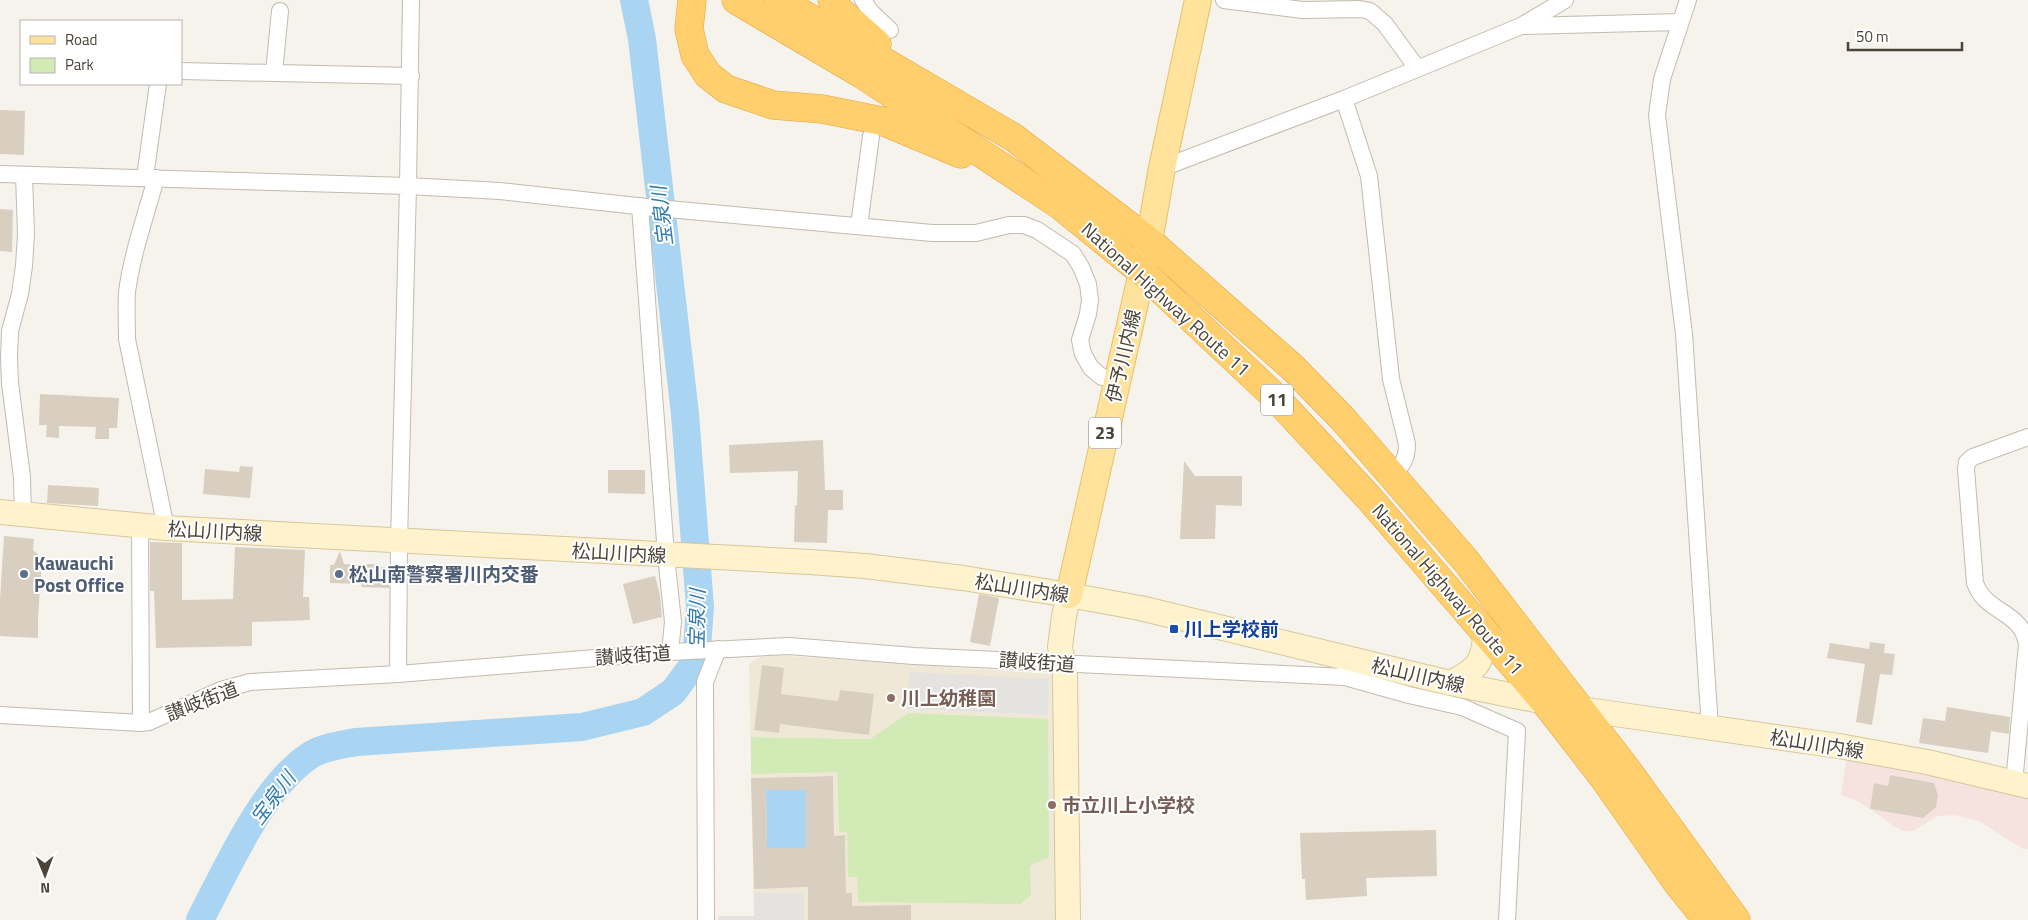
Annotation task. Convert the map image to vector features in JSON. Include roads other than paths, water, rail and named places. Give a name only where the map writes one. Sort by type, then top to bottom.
[{"type":"highway","name":"National Highway Route 11","points":[[736,0],[863,75],[1061,206],[1142,272],[1272,394],[1369,498],[1452,592],[1485,635],[1544,701],[1603,777],[1678,884],[1707,920]]},
{"type":"highway","name":"National Highway Route 11","points":[[779,0],[1013,137],[1149,241],[1292,367],[1342,418],[1466,560],[1626,767],[1736,920]]},
{"type":"highway","points":[[832,0],[839,10],[872,41],[915,70],[957,92],[996,116],[1013,137]]},
{"type":"highway","points":[[692,2],[689,30],[696,55],[708,74],[726,89],[773,105],[822,109],[882,121],[968,157],[998,164]]},
{"type":"main road","name":"伊予川内線","points":[[1069,595],[1149,241],[1162,168],[1198,0]]},
{"type":"main road","name":"松山川内線","points":[[0,512],[23,516],[166,528],[865,566],[962,578],[1140,608],[1346,668],[1450,683],[1580,709],[1878,753],[1927,762],[2021,784]]},
{"type":"main road","points":[[1068,920],[1065,674],[1060,647],[1069,595]]},
{"type":"main road","points":[[1450,683],[1469,674],[1479,661],[1484,650],[1485,635]]},
{"type":"street","points":[[398,674],[399,542],[411,76],[411,0]]},
{"type":"street","points":[[863,0],[870,11],[890,30]]},
{"type":"street","points":[[1224,0],[1303,10],[1360,9],[1370,11],[1385,24],[1417,68]]},
{"type":"street","points":[[1162,168],[1344,99],[1521,26],[1565,0]]},
{"type":"street","points":[[1688,0],[1662,79],[1658,115],[1684,334],[1710,728]]},
{"type":"street","points":[[274,73],[280,11]]},
{"type":"street","points":[[1521,26],[1680,22]]},
{"type":"street","points":[[182,71],[411,76]]},
{"type":"street","points":[[158,85],[150,178],[127,292],[127,322],[131,358],[166,528]]},
{"type":"street","points":[[1344,99],[1369,176],[1391,380],[1407,444],[1407,454],[1403,464],[1393,475]]},
{"type":"street","points":[[859,226],[871,136]]},
{"type":"street","points":[[0,174],[408,186],[500,191],[679,210],[956,234],[992,231],[1010,226],[1024,225],[1037,230],[1072,254],[1081,267],[1088,284],[1090,300],[1080,340],[1083,354],[1090,368],[1102,378],[1117,380]]},
{"type":"street","points":[[23,516],[22,477],[10,383],[9,357],[10,331],[20,294],[24,266],[26,234],[24,175]]},
{"type":"street","points":[[643,206],[671,555],[673,652]]},
{"type":"street","points":[[2021,784],[2027,644],[2025,633],[2019,625],[1979,594],[1966,469],[1967,462],[1973,457],[2028,436]]},
{"type":"street","points":[[140,526],[142,723]]},
{"type":"street","name":"讃岐街道","points":[[0,715],[142,723],[149,722],[221,690],[250,682],[398,674],[714,649],[788,646],[914,656],[1040,661],[1063,664],[1346,668],[1408,695],[1462,707],[1517,731],[1507,920]]},
{"type":"street","points":[[706,920],[705,689],[714,649]]},
{"type":"water","points":[[766,790],[806,790],[806,848],[767,848]]},
{"type":"waterway","name":"宝泉川","points":[[200,920],[247,831],[261,809],[292,770],[314,753],[356,742],[582,727],[643,712],[673,692],[696,661],[700,607],[685,414],[642,39],[634,0]]},
{"type":"place","name":"Kawauchi Post Office","points":[[24,574]]},
{"type":"place","name":"松山南警察署川内交番","points":[[339,574]]},
{"type":"place","name":"川上学校前","points":[[1174,629]]},
{"type":"place","name":"川上幼稚園","points":[[891,698]]},
{"type":"place","name":"市立川上小学校","points":[[1052,805]]}]
